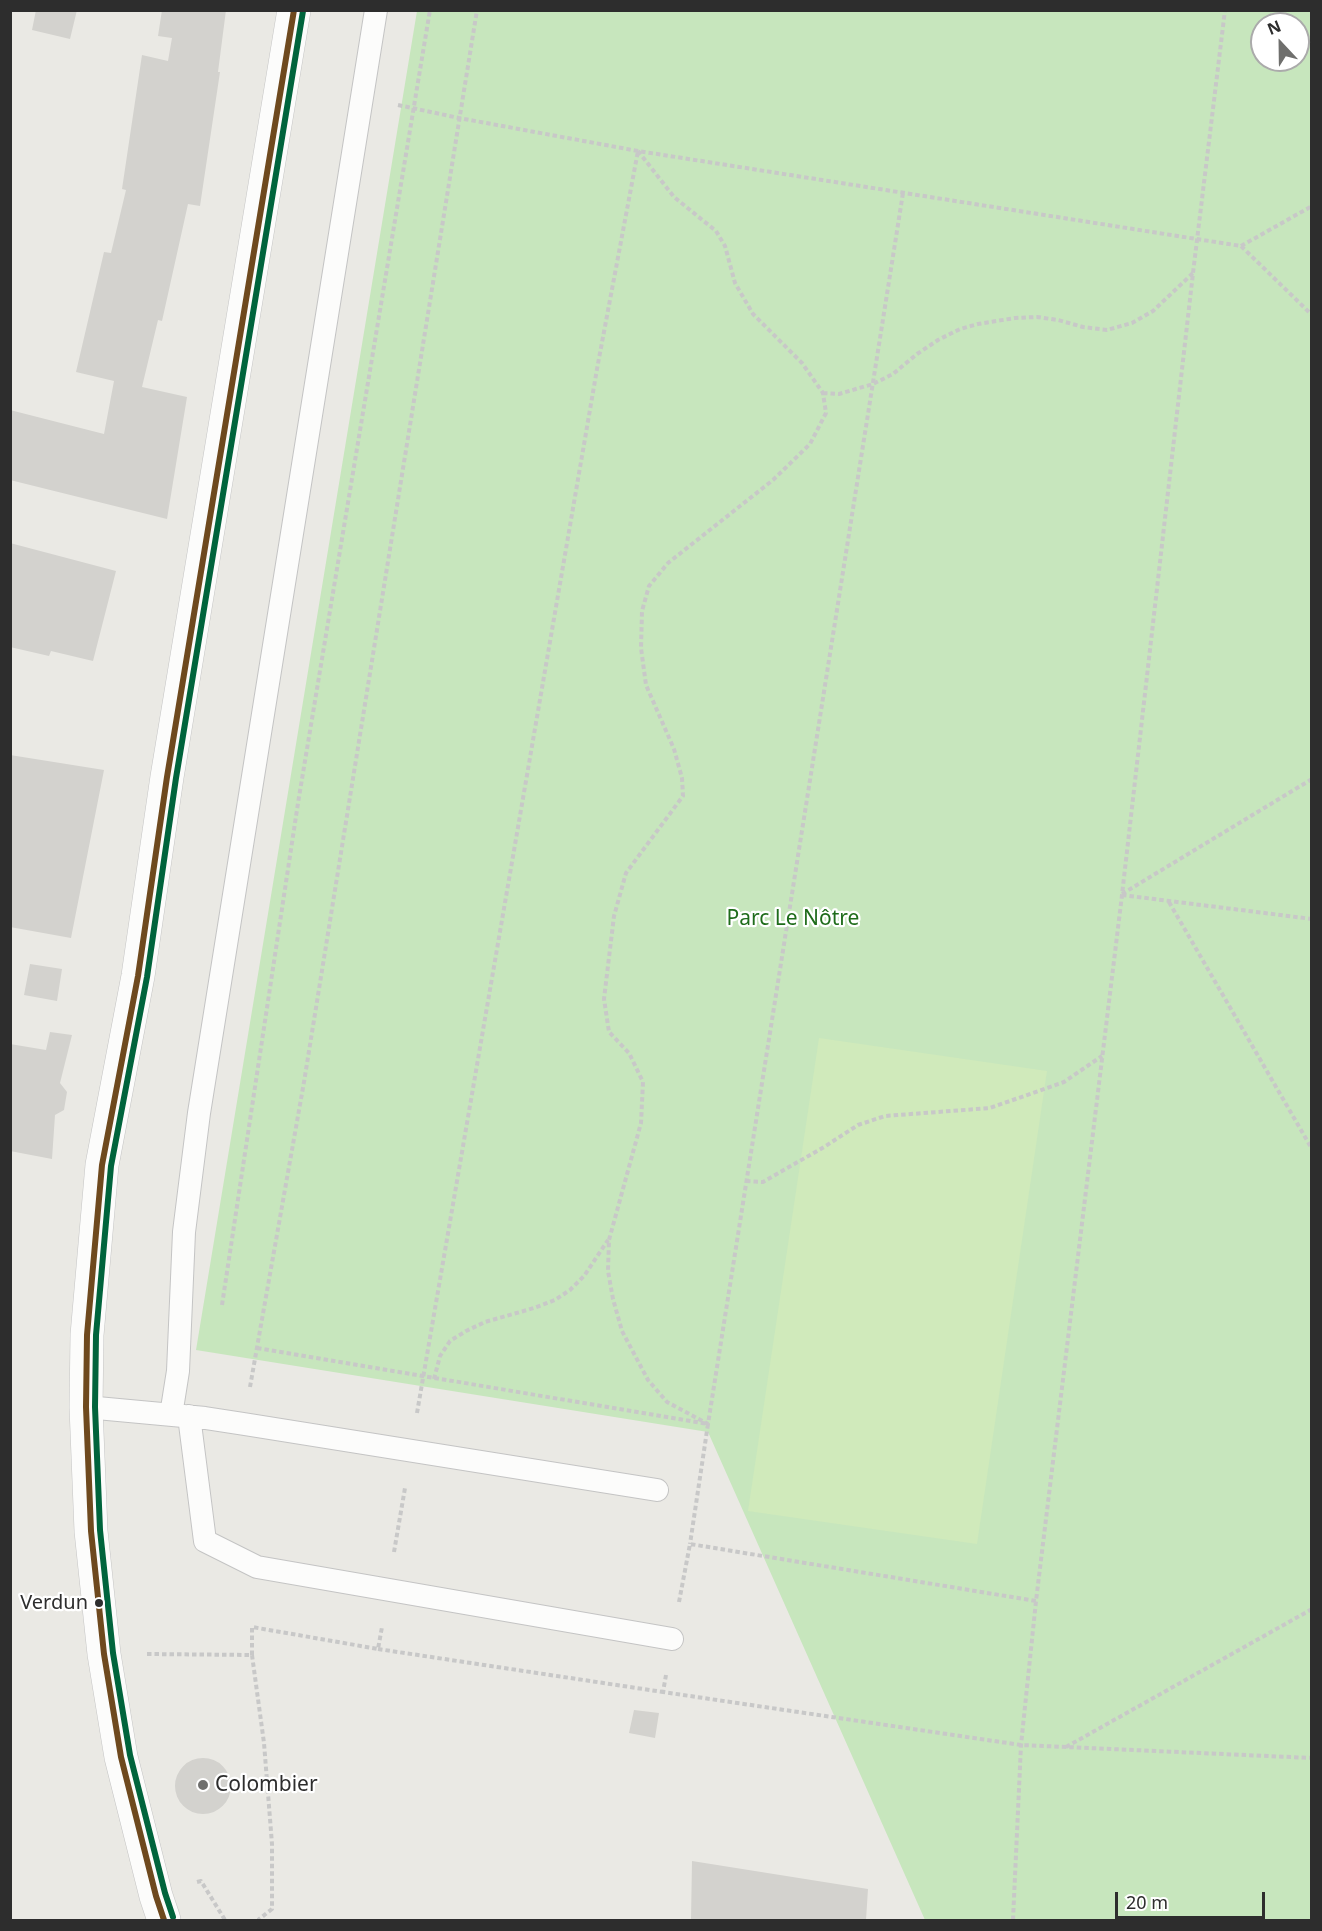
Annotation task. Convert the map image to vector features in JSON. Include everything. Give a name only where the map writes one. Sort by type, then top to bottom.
[{"type":"main road","points":[[164,1920],[121,1757],[104,1654],[91,1531],[86,1407],[87,1335],[102,1165],[138,976],[167,777],[294,10]]},
{"type":"lane","points":[[376,10],[199,1113],[184,1232],[178,1371],[180,1416],[205,1541],[256,1567],[672,1640]]},
{"type":"lane","points":[[86,1407],[244,1424],[657,1490]]},
{"type":"path","points":[[221,1308],[298,803],[430,10]]},
{"type":"path","points":[[244,1424],[321,976],[477,10]]},
{"type":"path","points":[[1013,1920],[1021,1745],[1036,1601],[1122,895],[1225,10]]},
{"type":"path","points":[[362,95],[414,109],[638,151],[1241,246],[1311,315]]},
{"type":"path","points":[[638,151],[674,197],[716,231],[725,246],[735,283],[753,314],[802,363],[823,393],[826,413],[810,444],[773,480],[668,563],[649,586],[642,611],[640,648],[646,685],[674,749],[682,778],[683,796],[626,873],[614,916],[604,999],[609,1032],[628,1053],[644,1082],[641,1123],[609,1240],[608,1271],[612,1299],[622,1330],[648,1380],[667,1402],[708,1425]]},
{"type":"path","points":[[417,1413],[595,380],[638,151]]},
{"type":"path","points":[[663,1692],[690,1544],[903,193]]},
{"type":"path","points":[[1241,246],[1311,206]]},
{"type":"path","points":[[823,393],[839,394],[873,384],[894,374],[938,340],[960,329],[978,324],[1037,317],[1107,330],[1132,323],[1154,310],[1193,273]]},
{"type":"path","points":[[1122,895],[1311,779]]},
{"type":"path","points":[[1122,895],[1311,919]]},
{"type":"path","points":[[1169,902],[1311,1149]]},
{"type":"path","points":[[746,1181],[763,1182],[858,1125],[885,1116],[990,1108],[1064,1082],[1102,1056]]},
{"type":"path","points":[[434,1379],[440,1356],[450,1341],[485,1322],[555,1300],[570,1290],[584,1276],[609,1240]]},
{"type":"path","points":[[257,1348],[708,1425]]},
{"type":"path","points":[[394,1555],[405,1484]]},
{"type":"path","points":[[690,1544],[1036,1601]]},
{"type":"path","points":[[1065,1747],[1311,1609]]},
{"type":"path","points":[[378,1649],[382,1626]]},
{"type":"path","points":[[258,1920],[272,1909],[272,1844],[264,1743],[252,1655],[252,1627],[378,1649],[1021,1745],[1311,1758]]},
{"type":"path","points":[[104,1654],[252,1655]]},
{"type":"green space","name":"Parc Le Nôtre","points":[[417,11],[1311,11],[1311,1920],[925,1920],[708,1432],[196,1350]]},
{"type":"green space","points":[[819,1038],[1047,1071],[977,1544],[748,1511]]},
{"type":"building","points":[[36,10],[77,10],[70,39],[32,30]]},
{"type":"building","points":[[162,10],[226,10],[218,72],[220,72],[200,206],[188,204],[162,321],[158,320],[142,387],[187,397],[167,519],[10,480],[10,410],[104,434],[114,381],[76,372],[104,252],[111,253],[126,190],[122,189],[142,55],[168,61],[172,38],[158,36]]},
{"type":"building","points":[[10,543],[116,571],[93,661],[51,651],[49,656],[10,647]]},
{"type":"building","points":[[10,755],[104,770],[71,938],[10,927]]},
{"type":"building","points":[[30,964],[62,969],[57,1001],[24,995]]},
{"type":"building","points":[[50,1032],[72,1035],[60,1083],[67,1092],[64,1110],[55,1115],[52,1159],[10,1151],[10,1044],[46,1050]]},
{"type":"building","points":[[634,1710],[659,1713],[655,1738],[629,1733]]},
{"type":"building","name":"Colombier","points":[[203,1758],[218,1763],[226,1771],[231,1786],[226,1801],[218,1809],[203,1814],[188,1809],[180,1801],[175,1786],[180,1771],[188,1763]]},
{"type":"building","points":[[692,1861],[868,1889],[866,1920],[691,1920]]},
{"type":"transit line","points":[[164,1920],[121,1757],[104,1654],[91,1531],[86,1407],[87,1335],[102,1165],[138,976],[167,777],[294,10]]},
{"type":"transit line","points":[[173,1917],[130,1755],[113,1653],[100,1530],[95,1407],[96,1335],[111,1166],[147,977],[176,778],[303,11]]},
{"type":"place","name":"Verdun","points":[[99,1603]]},
{"type":"place","name":"Colombier","points":[[203,1785]]}]
